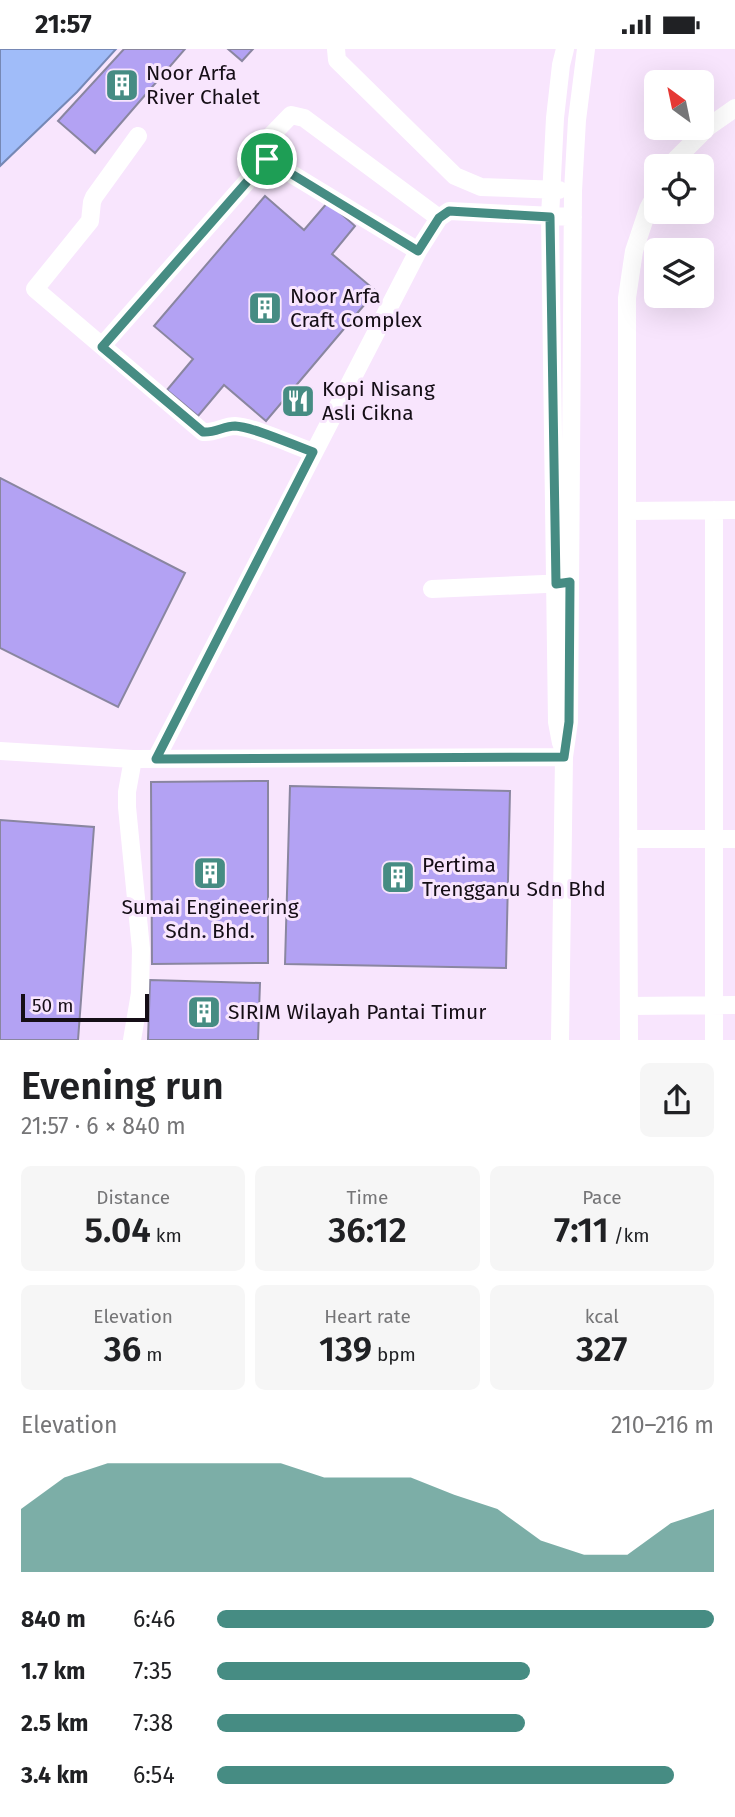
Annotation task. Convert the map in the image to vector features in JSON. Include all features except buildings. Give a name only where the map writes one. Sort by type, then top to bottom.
[{"type":"street","points":[[563,583],[550,190],[555,117],[565,49]]},
{"type":"street","points":[[560,1040],[564,757],[557,722],[573,191],[577,120],[586,49]]},
{"type":"street","points":[[333,53],[455,176],[481,187],[573,191]]},
{"type":"street","points":[[681,154],[708,127],[735,108]]},
{"type":"street","points":[[418,251],[267,159],[260,148],[291,115],[304,118],[439,218]]},
{"type":"street","points":[[138,136],[94,197],[90,221],[36,289],[203,432],[212,433],[227,427],[246,427],[313,452]]},
{"type":"street","points":[[102,347],[267,159]]},
{"type":"street","points":[[156,759],[418,251],[439,218],[449,211],[573,217]]},
{"type":"street","points":[[629,1040],[627,298],[634,251],[644,221]]},
{"type":"street","points":[[714,510],[714,1040]]},
{"type":"street","points":[[627,511],[735,510]]},
{"type":"street","points":[[432,589],[563,583]]},
{"type":"street","points":[[0,751],[133,759],[564,757]]},
{"type":"street","points":[[132,1040],[140,993],[141,949],[127,807],[133,759]]},
{"type":"street","points":[[628,839],[735,839]]},
{"type":"street","points":[[629,1006],[735,1005]]},
{"type":"water","points":[[0,49],[116,49],[77,92],[0,166]]},
{"type":"place","name":"Noor Arfa River Chalet","points":[[122,85]]},
{"type":"place","name":"Noor Arfa Craft Complex","points":[[265,308]]},
{"type":"place","name":"Kopi Nisang Asli Cikna","points":[[298,401]]},
{"type":"place","name":"Sumai Engineering Sdn. Bhd.","points":[[210,873]]},
{"type":"place","name":"Pertima Trengganu Sdn Bhd","points":[[398,877]]},
{"type":"place","name":"SIRIM Wilayah Pantai Timur","points":[[204,1012]]},
{"type":"route","points":[[267,159],[418,251],[439,218],[449,211],[550,217],[556,584],[570,582],[569,722],[564,757],[156,759],[313,452],[246,427],[227,427],[212,433],[203,432],[102,347],[267,159]]}]
